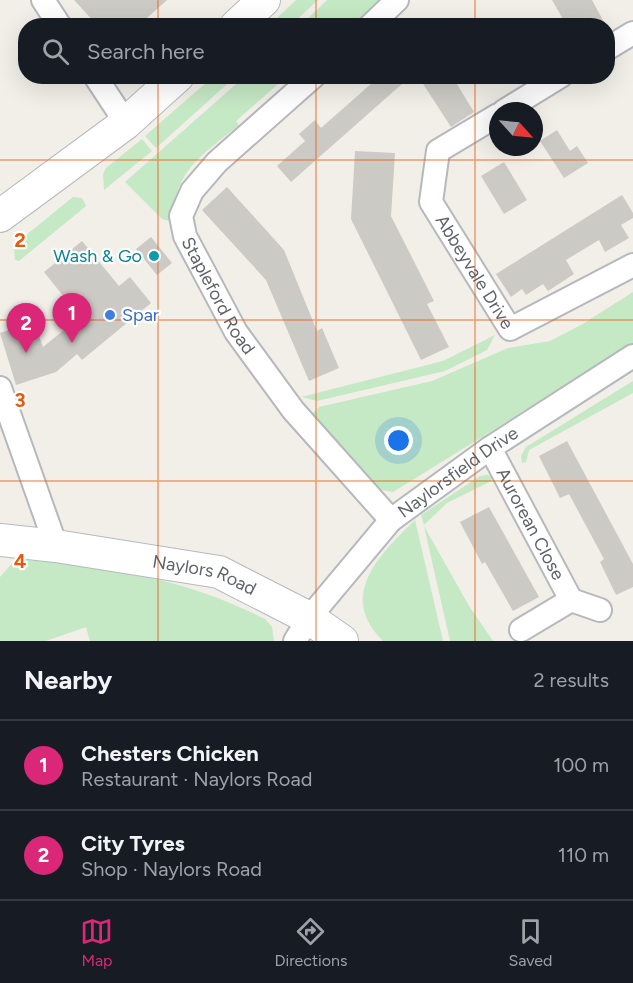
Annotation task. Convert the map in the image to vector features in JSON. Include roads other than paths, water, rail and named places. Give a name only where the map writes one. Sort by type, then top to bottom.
[{"type":"street","points":[[43,0],[55,18]]},
{"type":"street","points":[[245,18],[264,0]]},
{"type":"street","points":[[378,18],[397,0]]},
{"type":"street","points":[[615,44],[633,33]]},
{"type":"street","points":[[100,84],[126,123]]},
{"type":"street","points":[[0,216],[126,123],[169,84]]},
{"type":"street","name":"Stapleford Road","points":[[305,84],[217,162],[192,191],[181,216],[185,236],[236,332],[293,410],[391,520]]},
{"type":"street","points":[[519,102],[548,84]]},
{"type":"street","name":"Abbeyvale Drive","points":[[489,120],[438,151],[431,202],[510,329],[633,265]]},
{"type":"street","name":"Naylorsfield Drive","points":[[302,629],[391,520],[490,448],[633,356]]},
{"type":"street","points":[[0,388],[56,546]]},
{"type":"street","name":"Aurorean Close","points":[[490,448],[571,600],[600,610]]},
{"type":"street","name":"Naylors Road","points":[[0,540],[56,546],[219,572],[302,629],[342,641]]},
{"type":"street","name":"Aurorean Close","points":[[521,630],[571,600]]},
{"type":"place","name":"Wash & Go","points":[[154,256]]},
{"type":"place","name":"Spar","points":[[110,315]]},
{"type":"place","name":"Chesters Chicken","points":[[72,343]]},
{"type":"place","name":"City Tyres","points":[[26,353]]}]
